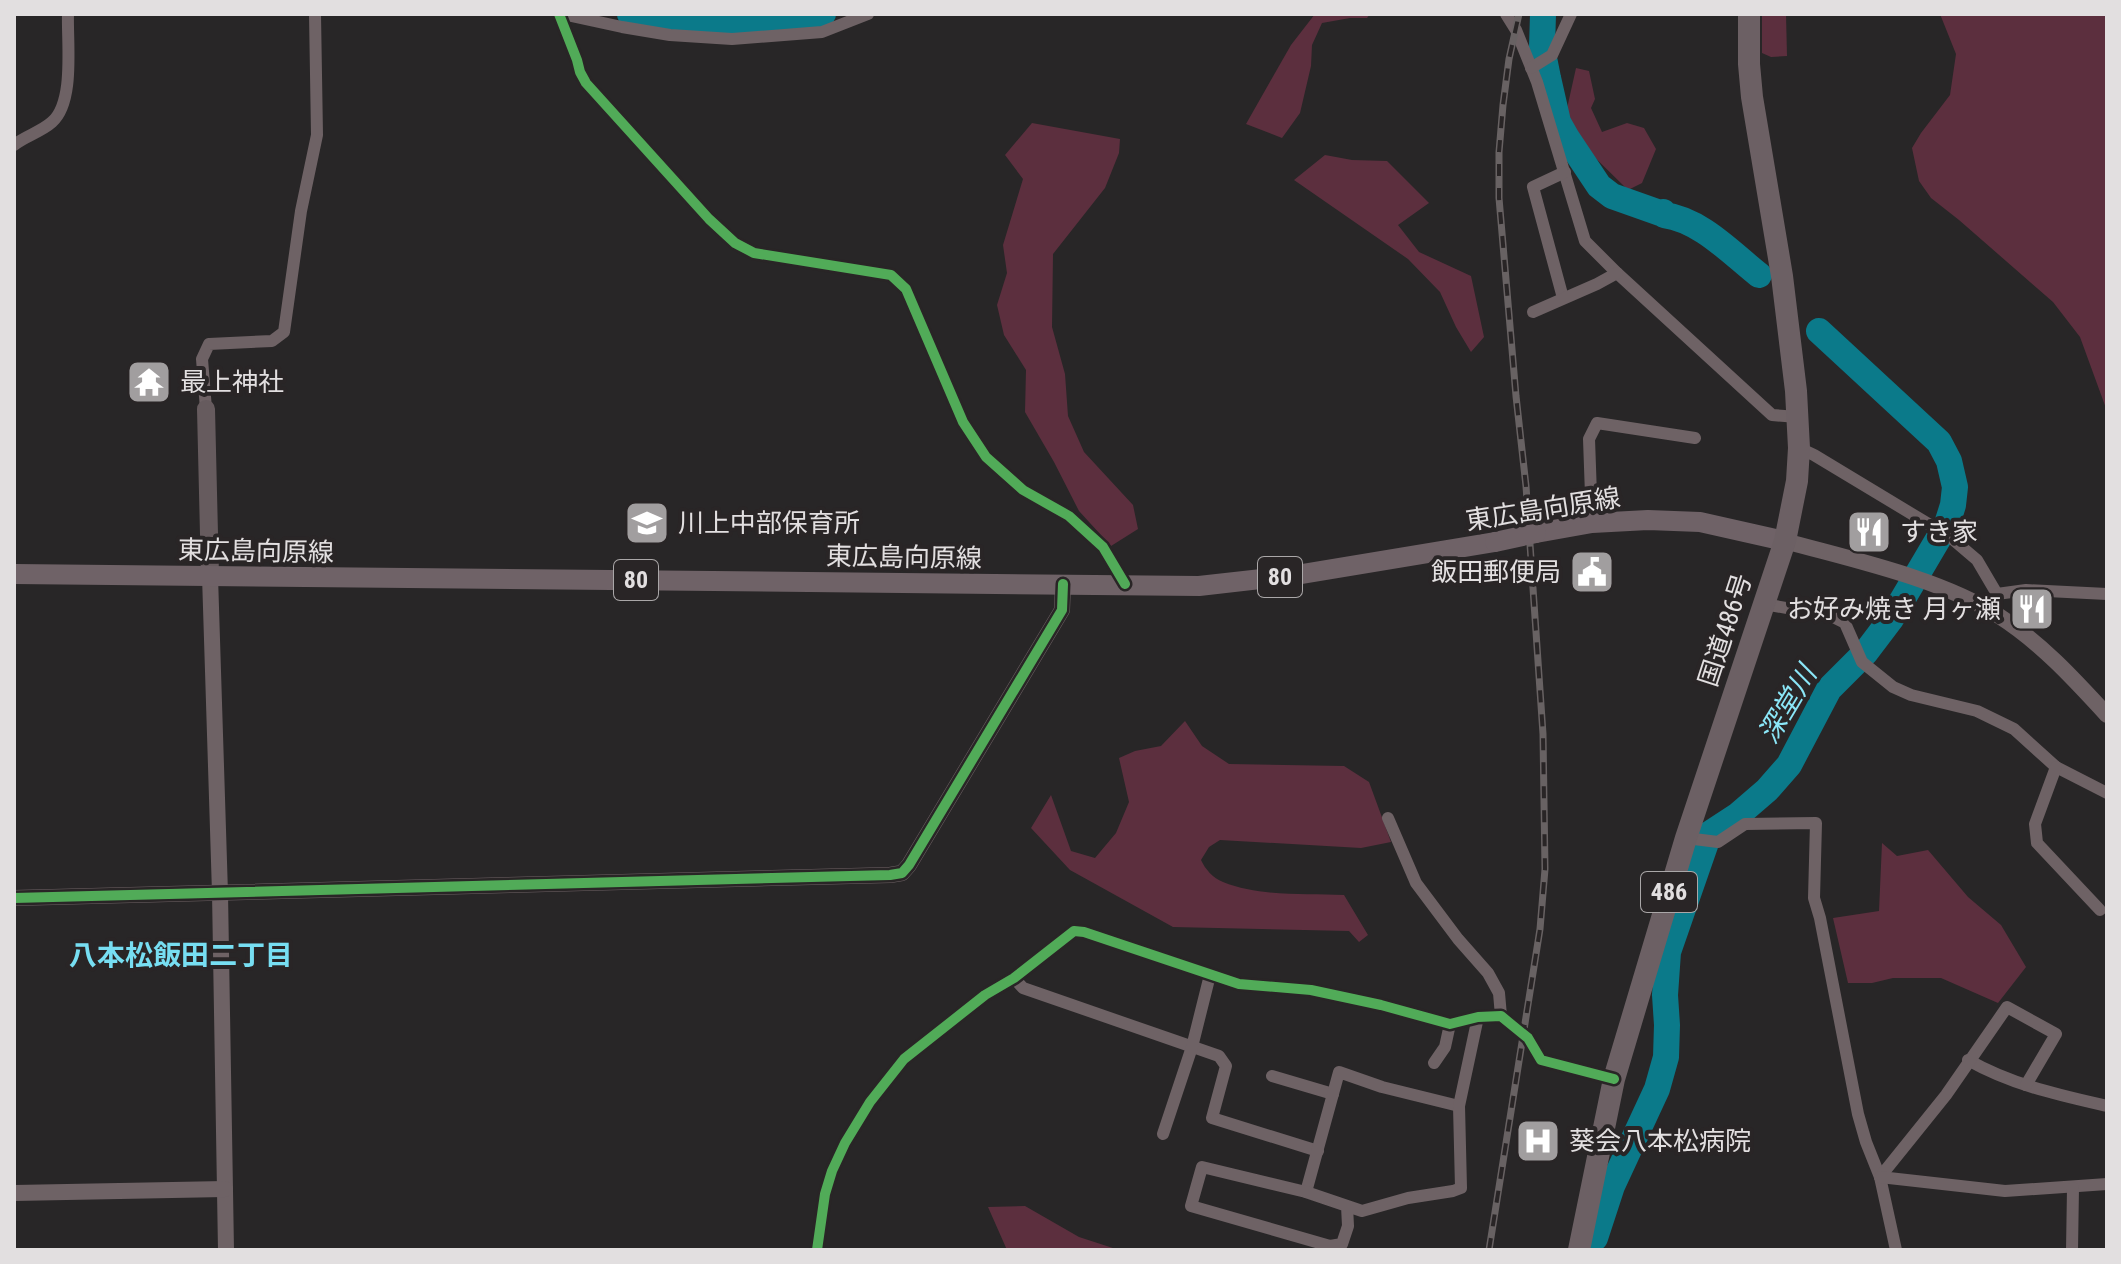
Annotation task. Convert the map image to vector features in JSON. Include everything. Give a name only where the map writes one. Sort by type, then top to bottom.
[{"type":"highway","name":"国道486号","points":[[1579,1250],[1614,1079],[1698,840],[1764,604],[1785,541],[1797,481],[1798,417],[1782,276],[1752,97],[1749,14]]},
{"type":"main road","points":[[206,409],[210,576]]},
{"type":"main road","name":"東広島向原線","points":[[14,574],[1199,586],[1495,542],[1592,523],[1648,520],[1700,522],[1785,541]]},
{"type":"street","points":[[14,145],[52,122],[63,106],[67,88],[68,14]]},
{"type":"street","points":[[206,409],[202,359],[209,344],[272,341],[284,332],[301,211],[317,135],[315,14]]},
{"type":"street","points":[[560,14],[670,35],[732,39],[822,32],[868,14]]},
{"type":"street","points":[[560,14],[586,83],[709,219],[735,243],[754,253],[891,275],[906,289],[963,422],[986,457],[1023,490],[1069,516],[1103,547],[1125,584]]},
{"type":"street","points":[[1506,14],[1535,66],[1585,241],[1772,415],[1798,417]]},
{"type":"street","points":[[1535,66],[1552,55],[1571,14]]},
{"type":"street","points":[[1563,298],[1533,187],[1565,172]]},
{"type":"street","points":[[1533,312],[1617,273]]},
{"type":"street","points":[[1592,523],[1589,439],[1597,423],[1695,438]]},
{"type":"street","points":[[1799,448],[1950,537],[1977,560],[1997,594]]},
{"type":"street","points":[[1785,541],[1903,574],[1999,616],[2047,653],[2107,715]]},
{"type":"street","points":[[210,576],[220,893],[226,1250]]},
{"type":"street","points":[[14,898],[902,873],[1062,610],[1063,584]]},
{"type":"street","points":[[1997,594],[2026,590],[2107,594]]},
{"type":"street","points":[[1987,610],[1997,594]]},
{"type":"street","points":[[1764,604],[1831,616],[1845,623],[1862,662],[1893,687],[1911,695],[1977,711],[2014,729],[2056,767],[2107,793]]},
{"type":"street","points":[[2056,767],[2035,824],[2037,843],[2100,910]]},
{"type":"street","points":[[1388,818],[1416,883],[1488,973],[1499,993],[1501,1016]]},
{"type":"street","points":[[1698,840],[1718,842],[1745,824],[1816,823],[1814,898],[1858,1114],[1880,1177],[1896,1250]]},
{"type":"street","points":[[817,1250],[825,1194],[832,1171],[870,1102],[904,1059],[985,995],[1014,978],[1074,931],[1239,984],[1311,990],[1450,1024],[1478,1017],[1501,1016],[1528,1038],[1541,1060],[1614,1079]]},
{"type":"street","points":[[1163,1134],[1192,1047],[1210,975]]},
{"type":"street","points":[[1014,978],[1023,988],[1219,1056],[1226,1066],[1212,1118],[1318,1151]]},
{"type":"street","points":[[1880,1177],[1946,1095],[2007,1007],[2056,1034],[2026,1085]]},
{"type":"street","points":[[1347,1206],[1348,1226],[1342,1244],[1330,1246],[1191,1206],[1202,1167],[1306,1192],[1362,1211],[1461,1188],[1459,1106],[1478,1017]]},
{"type":"street","points":[[1434,1063],[1445,1047],[1450,1024]]},
{"type":"street","points":[[1968,1060],[1995,1075],[2044,1092],[2107,1106]]},
{"type":"street","points":[[1306,1192],[1339,1072],[1382,1087],[1459,1106]]},
{"type":"street","points":[[1272,1076],[1333,1094]]},
{"type":"street","points":[[1880,1177],[2005,1191],[2107,1184]]},
{"type":"street","points":[[2072,1250],[2073,1188]]},
{"type":"street","points":[[14,1193],[225,1189]]},
{"type":"shaded area","points":[[1315,14],[1370,14],[1367,18],[1322,23],[1312,45],[1311,66],[1300,113],[1282,138],[1246,124],[1291,45]]},
{"type":"shaded area","points":[[1762,14],[1786,14],[1787,56],[1771,57],[1762,53]]},
{"type":"shaded area","points":[[1940,14],[2107,14],[2107,411],[2080,337],[2053,302],[1931,198],[1919,181],[1912,148],[1950,95],[1956,54]]},
{"type":"shaded area","points":[[1576,68],[1589,71],[1595,99],[1591,108],[1602,132],[1627,123],[1644,128],[1656,149],[1642,183],[1628,190],[1572,135],[1566,113]]},
{"type":"shaded area","points":[[1032,123],[1120,139],[1119,153],[1105,188],[1053,254],[1052,327],[1065,374],[1068,416],[1084,452],[1133,505],[1138,529],[1111,546],[1079,511],[1025,412],[1026,370],[1004,335],[997,305],[1007,273],[1003,245],[1023,179],[1005,155]]},
{"type":"shaded area","points":[[1325,155],[1387,161],[1429,203],[1398,225],[1419,252],[1471,276],[1484,337],[1471,352],[1440,292],[1408,259],[1294,180]]},
{"type":"shaded area","points":[[1185,721],[1202,746],[1229,764],[1344,766],[1369,782],[1391,842],[1361,848],[1220,840],[1209,847],[1201,860],[1216,878],[1237,887],[1283,893],[1344,895],[1368,935],[1359,942],[1349,931],[1173,927],[1070,870],[1031,828],[1051,795],[1071,851],[1095,858],[1116,833],[1129,802],[1119,758],[1161,746]]},
{"type":"shaded area","points":[[1882,843],[1897,856],[1928,850],[1968,897],[2001,925],[2026,967],[1998,1003],[1941,978],[1893,978],[1872,983],[1848,983],[1833,918],[1879,911]]},
{"type":"shaded area","points":[[1025,1206],[1079,1237],[1119,1250],[1007,1250],[988,1207]]},
{"type":"waterway","points":[[630,14],[667,23],[706,25],[765,22],[823,14]]},
{"type":"waterway","name":"深堂川","points":[[1543,14],[1542,48],[1558,122],[1599,186],[1612,196],[1691,223],[1759,275]]},
{"type":"waterway","name":"深堂川","points":[[1595,1238],[1612,1186],[1657,1089],[1666,1057],[1668,952],[1709,834],[1767,790],[1789,765],[1829,689],[1866,652],[1891,619],[1947,524],[1953,505],[1955,487],[1949,461],[1939,442],[1819,331]]},
{"type":"railway","points":[[1489,1250],[1540,929],[1545,869],[1543,734],[1526,486],[1499,198],[1503,105],[1519,14]]},
{"type":"cycle path","points":[[559,14],[586,83],[709,219],[735,243],[754,253],[891,275],[906,289],[963,422],[986,457],[1023,490],[1069,516],[1103,547],[1125,584]]},
{"type":"cycle path","points":[[14,898],[902,873],[1062,610],[1063,584]]},
{"type":"cycle path","points":[[817,1250],[825,1194],[832,1171],[870,1102],[904,1059],[985,995],[1014,978],[1074,931],[1239,984],[1311,990],[1450,1024],[1478,1017],[1501,1016],[1528,1038],[1541,1060],[1614,1079]]},
{"type":"place","name":"最上神社","points":[[149,382]]},
{"type":"place","name":"川上中部保育所","points":[[647,523]]},
{"type":"place","name":"すき家","points":[[1869,532]]},
{"type":"place","name":"飯田郵便局","points":[[1592,572]]},
{"type":"place","name":"お好み焼き 月ヶ瀬","points":[[2032,609]]},
{"type":"place","name":"葵会八本松病院","points":[[1538,1141]]},
{"type":"district","name":"八本松飯田二丁目","points":[[181,955]]}]
